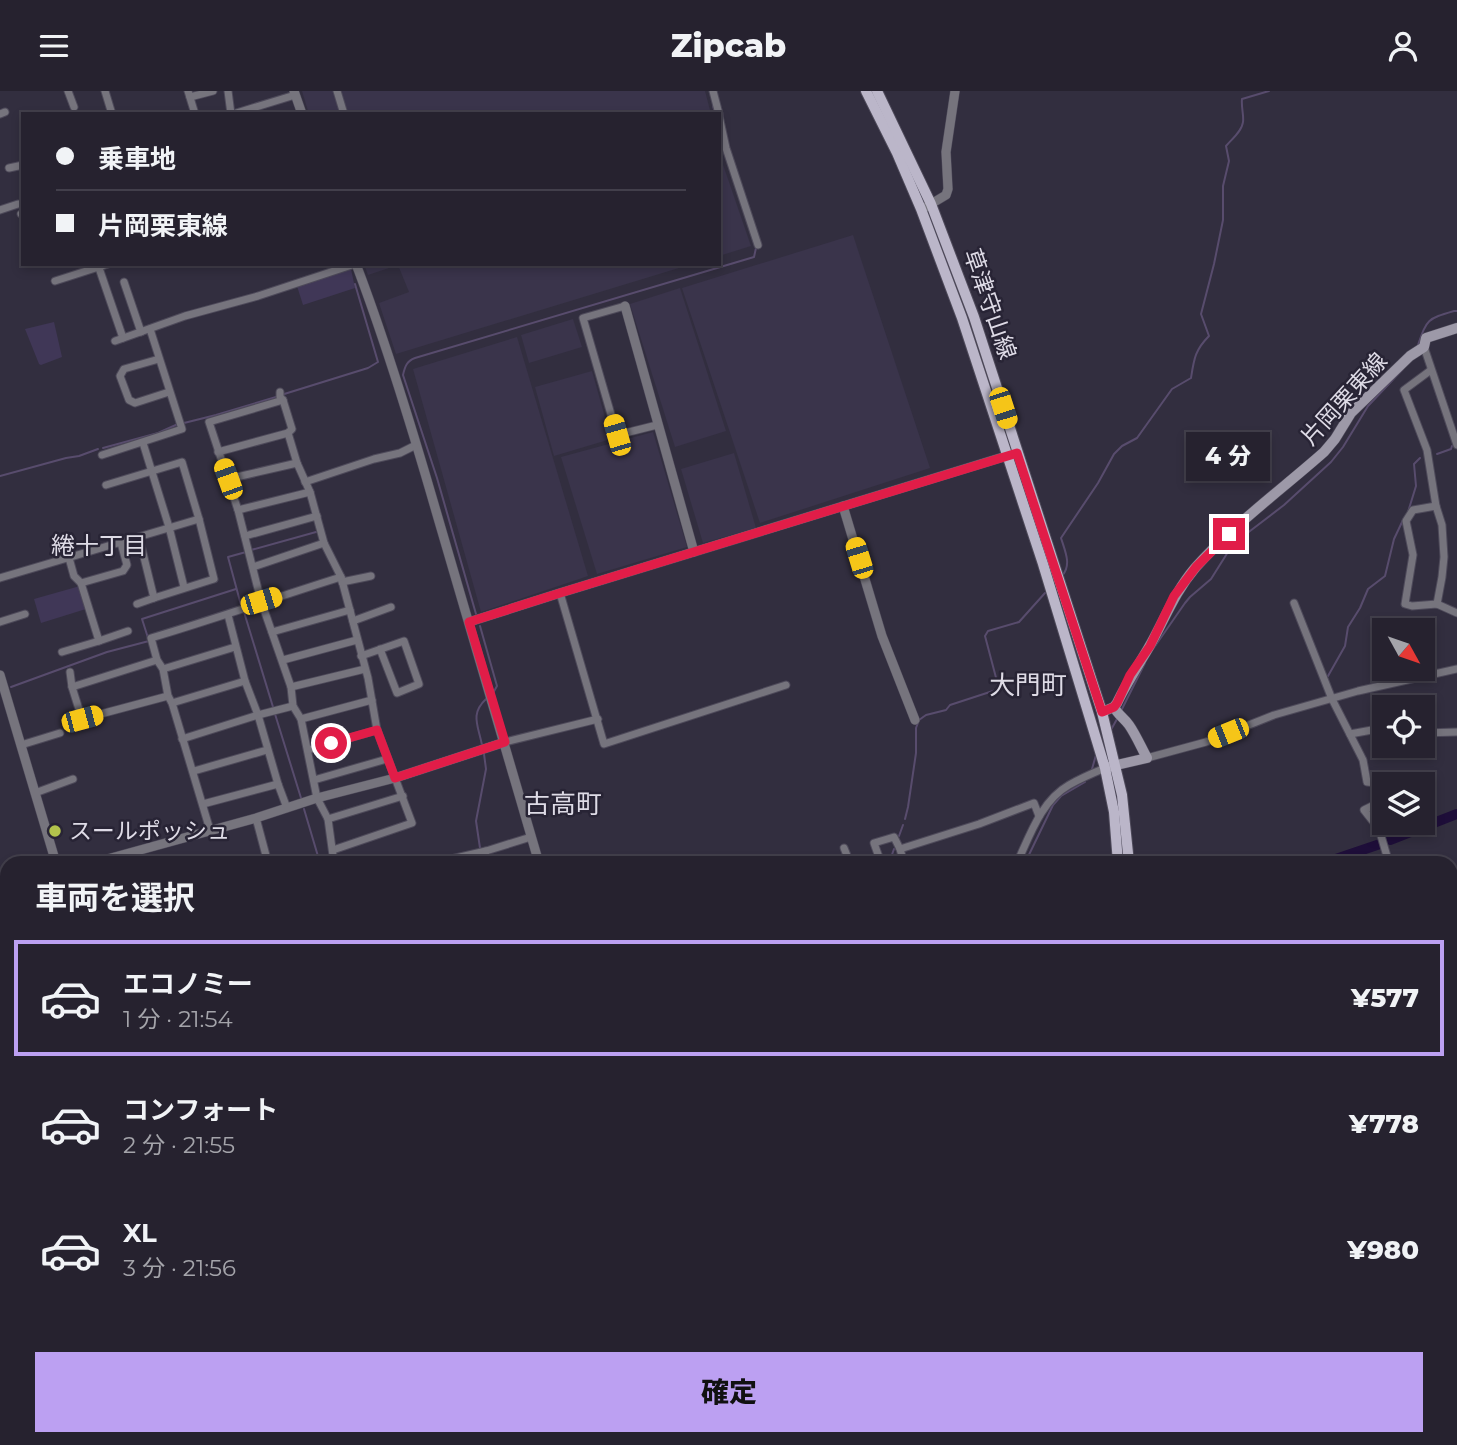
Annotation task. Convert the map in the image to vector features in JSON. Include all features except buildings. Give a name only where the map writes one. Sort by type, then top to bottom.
[{"type":"main road","name":"草津守山線","points":[[866,91],[926,207]]},
{"type":"main road","name":"草津守山線","points":[[877,91],[926,207],[962,318],[1102,712],[1117,856]]},
{"type":"main road","name":"片岡栗東線","points":[[1114,707],[1130,675],[1150,646],[1174,596],[1196,567],[1229,534],[1324,452],[1358,405],[1410,356],[1424,347],[1426,338],[1457,328]]},
{"type":"main road","name":"草津守山線","points":[[1012,454],[1043,564],[1110,767],[1122,795],[1128,856]]},
{"type":"main road","points":[[1102,712],[1114,707],[1128,723],[1147,758],[1110,767]]},
{"type":"street","points":[[68,91],[74,107]]},
{"type":"street","points":[[105,91],[111,112]]},
{"type":"street","points":[[194,112],[189,94],[213,91]]},
{"type":"street","points":[[228,91],[232,112]]},
{"type":"street","points":[[337,91],[343,112]]},
{"type":"street","points":[[713,91],[718,112]]},
{"type":"street","points":[[926,207],[946,195],[948,189],[946,152],[955,91]]},
{"type":"street","points":[[238,112],[295,93],[301,112]]},
{"type":"street","points":[[721,124],[726,148],[758,245]]},
{"type":"street","points":[[9,168],[21,165]]},
{"type":"street","points":[[0,210],[18,204]]},
{"type":"street","points":[[55,281],[104,266]]},
{"type":"street","points":[[99,268],[119,340],[185,316],[350,266]]},
{"type":"street","points":[[357,266],[384,341],[416,445],[537,856]]},
{"type":"street","points":[[124,282],[141,332]]},
{"type":"street","points":[[657,425],[617,435],[583,318],[625,306],[694,552]]},
{"type":"street","points":[[102,455],[182,429],[150,329]]},
{"type":"street","points":[[1424,347],[1455,431],[1457,445]]},
{"type":"street","points":[[159,359],[124,369],[120,376],[129,400],[135,403],[169,392]]},
{"type":"street","points":[[1431,370],[1404,390],[1427,450],[1436,506],[1442,525],[1444,557],[1437,604]]},
{"type":"street","points":[[219,452],[288,433],[292,429],[281,396],[209,422],[238,510],[261,601],[291,687],[293,706],[301,719],[317,798],[328,819],[333,856]]},
{"type":"street","points":[[288,433],[310,492],[324,543],[341,579],[365,669],[377,730],[412,823],[333,850]]},
{"type":"street","points":[[143,443],[184,587]]},
{"type":"street","points":[[305,482],[400,453],[416,445]]},
{"type":"street","points":[[469,622],[1012,454]]},
{"type":"street","points":[[106,485],[182,462],[199,519],[214,579],[138,604]]},
{"type":"street","points":[[228,479],[297,463]]},
{"type":"street","points":[[238,510],[310,492]]},
{"type":"street","points":[[843,506],[883,636],[915,720]]},
{"type":"street","points":[[1436,506],[1413,510],[1406,521],[1413,555],[1405,604],[1437,604],[1457,613]]},
{"type":"street","points":[[245,536],[317,516]]},
{"type":"street","points":[[0,578],[199,519]]},
{"type":"street","points":[[139,537],[154,598]]},
{"type":"street","points":[[81,583],[123,571],[127,565],[121,543]]},
{"type":"street","points":[[253,567],[324,543]]},
{"type":"street","points":[[69,558],[74,576],[81,583],[99,641]]},
{"type":"street","points":[[210,830],[163,669],[157,660],[151,638],[228,615],[261,601],[341,579],[371,576]]},
{"type":"street","points":[[560,593],[604,744],[786,685]]},
{"type":"street","points":[[1294,603],[1332,699],[1363,760],[1367,782],[1372,782]]},
{"type":"street","points":[[353,621],[391,607]]},
{"type":"street","points":[[272,632],[350,610]]},
{"type":"street","points":[[0,622],[25,614]]},
{"type":"street","points":[[228,615],[245,681],[287,808]]},
{"type":"street","points":[[62,652],[128,631]]},
{"type":"street","points":[[283,660],[357,640]]},
{"type":"street","points":[[361,656],[380,649],[404,641],[419,684],[397,693],[380,649]]},
{"type":"street","points":[[163,669],[235,647]]},
{"type":"street","points":[[72,687],[157,660]]},
{"type":"street","points":[[291,687],[365,669]]},
{"type":"street","points":[[1147,758],[1206,742],[1274,715],[1357,691],[1457,669]]},
{"type":"street","points":[[70,672],[82,719],[245,681]]},
{"type":"street","points":[[0,675],[54,856]]},
{"type":"street","points":[[301,719],[372,700]]},
{"type":"street","points":[[182,739],[293,706]]},
{"type":"street","points":[[118,856],[395,778],[505,742],[598,719]]},
{"type":"street","points":[[307,750],[377,730]]},
{"type":"street","points":[[1350,734],[1372,730]]},
{"type":"street","points":[[21,745],[60,733]]},
{"type":"street","points":[[1435,733],[1457,733]]},
{"type":"street","points":[[194,772],[267,750]]},
{"type":"street","points":[[314,780],[387,759]]},
{"type":"street","points":[[1020,856],[1051,799],[1068,785],[1110,767]]},
{"type":"street","points":[[35,793],[74,779]]},
{"type":"street","points":[[203,804],[278,784]]},
{"type":"street","points":[[328,819],[403,796]]},
{"type":"street","points":[[900,849],[1034,803],[1039,817]]},
{"type":"street","points":[[1372,806],[1364,810],[1372,820]]},
{"type":"street","points":[[256,818],[266,856]]},
{"type":"street","points":[[1381,835],[1387,856]]},
{"type":"street","points":[[464,856],[531,837]]},
{"type":"street","points":[[879,856],[874,843],[894,837],[902,856]]},
{"type":"street","points":[[844,848],[847,856]]},
{"type":"street","points":[[484,856],[486,851]]},
{"type":"shaded area","points":[[302,91],[334,91],[340,112],[308,112]]},
{"type":"shaded area","points":[[341,91],[705,91],[710,112],[347,112]]},
{"type":"shaded area","points":[[721,159],[751,246],[721,255]]},
{"type":"shaded area","points":[[853,235],[930,468],[760,523],[682,288]]},
{"type":"shaded area","points":[[365,266],[395,266],[368,275]]},
{"type":"shaded area","points":[[398,266],[685,266],[396,354],[379,303],[409,292]]},
{"type":"shaded area","points":[[351,269],[355,288],[303,305],[297,286]]},
{"type":"shaded area","points":[[680,288],[726,431],[675,447],[630,304]]},
{"type":"shaded area","points":[[573,319],[582,347],[529,363],[521,335]]},
{"type":"shaded area","points":[[54,322],[62,357],[41,365],[25,329]]},
{"type":"shaded area","points":[[517,337],[588,576],[481,612],[413,369]]},
{"type":"shaded area","points":[[592,371],[611,439],[554,456],[535,387]]},
{"type":"shaded area","points":[[653,432],[687,547],[597,574],[561,457]]},
{"type":"shaded area","points":[[734,453],[756,528],[703,543],[681,469]]},
{"type":"shaded area","points":[[80,586],[86,609],[41,623],[34,599]]},
{"type":"waterway","points":[[1062,576],[1067,563],[1061,538],[1114,454],[1137,438],[1172,389],[1191,378],[1196,355],[1209,336],[1201,314],[1223,220],[1223,186],[1229,161],[1226,146],[1242,125],[1242,99],[1269,91]]},
{"type":"waterway","points":[[713,105],[715,112]]},
{"type":"waterway","points":[[476,614],[437,478],[403,375],[408,362],[754,257],[756,248]]},
{"type":"waterway","points":[[281,395],[368,368],[378,362],[355,284]]},
{"type":"waterway","points":[[1418,345],[1429,321],[1457,311]]},
{"type":"waterway","points":[[1153,649],[1185,603],[1211,579],[1233,544],[1284,505],[1331,462],[1368,406],[1403,369]]},
{"type":"waterway","points":[[184,423],[276,397]]},
{"type":"waterway","points":[[103,448],[158,433],[178,424]]},
{"type":"waterway","points":[[1437,454],[1451,449],[1452,446]]},
{"type":"waterway","points":[[0,476],[98,449]]},
{"type":"waterway","points":[[1408,512],[1416,486],[1414,464],[1420,458]]},
{"type":"waterway","points":[[1328,676],[1345,646],[1348,627],[1368,589],[1385,576],[1394,539],[1403,520]]},
{"type":"waterway","points":[[251,550],[316,532]]},
{"type":"waterway","points":[[241,605],[228,557],[246,552]]},
{"type":"waterway","points":[[11,687],[107,652],[149,641],[142,619],[236,589]]},
{"type":"waterway","points":[[905,819],[919,720],[926,715],[946,710],[950,705],[999,689],[985,636],[988,631],[1019,622],[1045,593]]},
{"type":"waterway","points":[[244,612],[273,707]]},
{"type":"waterway","points":[[480,626],[497,686],[493,693]]},
{"type":"waterway","points":[[1121,711],[1145,663]]},
{"type":"waterway","points":[[482,745],[477,715],[486,699]]},
{"type":"waterway","points":[[275,714],[301,798]]},
{"type":"waterway","points":[[1112,728],[1117,719]]},
{"type":"waterway","points":[[480,848],[476,821],[486,769],[484,754]]},
{"type":"waterway","points":[[1092,769],[1096,755]]},
{"type":"waterway","points":[[1028,856],[1053,805],[1061,796],[1085,782]]},
{"type":"waterway","points":[[304,809],[318,856]]},
{"type":"waterway","points":[[1390,840],[1457,814]]},
{"type":"waterway","points":[[899,836],[903,825]]},
{"type":"waterway","points":[[1345,856],[1380,844]]},
{"type":"waterway","points":[[892,856],[894,849]]},
{"type":"place","name":"スールポッシュ","points":[[55,831]]},
{"type":"district","name":"綣十丁目","points":[[99,546]]},
{"type":"district","name":"大門町","points":[[1028,685]]},
{"type":"district","name":"古高町","points":[[563,804]]},
{"type":"route","points":[[331,743],[377,730],[395,778],[505,742],[469,622],[1017,453],[1102,712],[1117,703],[1130,675],[1150,646],[1174,596],[1196,567],[1229,534]]}]
